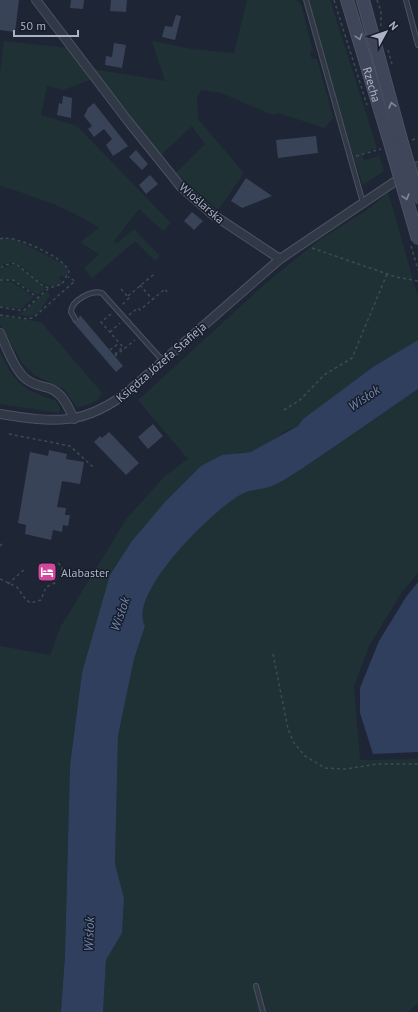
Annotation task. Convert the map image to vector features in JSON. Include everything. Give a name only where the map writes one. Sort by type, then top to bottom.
[{"type":"main road","name":"Rzecha","points":[[347,0],[397,144]]},
{"type":"main road","name":"Rzecha","points":[[363,0],[397,144]]},
{"type":"main road","points":[[397,144],[418,198]]},
{"type":"main road","points":[[397,144],[418,239]]},
{"type":"street","name":"Wioślarska","points":[[36,0],[128,121],[181,187],[212,214],[280,259]]},
{"type":"street","points":[[280,259],[418,166]]},
{"type":"street","name":"Księdza Józefa Stafieja","points":[[0,414],[53,420],[74,419],[93,414],[112,404],[163,362],[280,259]]},
{"type":"street","points":[[0,333],[20,373],[34,384],[51,389],[58,393],[63,398],[74,419]]},
{"type":"lane","points":[[306,0],[363,203]]},
{"type":"lane","points":[[406,0],[418,45]]},
{"type":"lane","points":[[75,319],[71,312],[73,306],[83,297],[95,292],[102,293],[141,335],[163,362]]},
{"type":"lane","points":[[256,986],[264,1012]]},
{"type":"path","points":[[378,0],[381,30]]},
{"type":"path","points":[[385,45],[389,52]]},
{"type":"path","points":[[364,154],[418,138]]},
{"type":"path","points":[[0,239],[7,237],[21,240],[65,264],[69,270],[68,278],[60,286],[49,288],[23,311],[0,307]]},
{"type":"path","points":[[300,245],[332,254],[387,274],[418,281]]},
{"type":"path","points":[[0,268],[5,265],[15,263],[42,285],[49,288]]},
{"type":"path","points":[[141,335],[115,356],[122,347],[101,322],[129,298],[128,296],[140,285],[153,275],[151,272]]},
{"type":"path","points":[[284,410],[300,400],[324,375],[352,358],[387,274]]},
{"type":"path","points":[[0,315],[28,319],[34,317],[75,281],[68,278]]},
{"type":"path","points":[[0,280],[13,280],[38,297]]},
{"type":"path","points":[[140,285],[152,299]]},
{"type":"path","points":[[121,289],[128,296]]},
{"type":"path","points":[[110,332],[165,289],[167,292]]},
{"type":"path","points":[[110,350],[119,343]]},
{"type":"path","points":[[9,434],[70,446],[93,467]]},
{"type":"path","points":[[0,546],[3,543]]},
{"type":"path","points":[[58,563],[62,567],[62,573]]},
{"type":"path","points":[[8,584],[26,568]]},
{"type":"path","points":[[0,579],[17,587],[27,601],[33,603],[42,599],[48,586],[57,582]]},
{"type":"path","points":[[273,654],[288,729],[294,743],[305,756],[324,768],[344,769],[378,764],[418,764]]},
{"type":"shaded area","points":[[247,0],[296,0],[301,4],[313,51],[310,53],[312,59],[317,59],[333,117],[325,128],[278,113],[273,115],[221,93],[201,90],[197,98],[198,119],[244,173],[218,210],[176,173],[205,144],[192,126],[161,155],[93,69],[165,81],[152,41],[192,49],[234,53]]},
{"type":"shaded area","points":[[309,0],[330,0],[377,148],[362,154],[364,160],[379,156],[384,171],[363,185],[350,146]]},
{"type":"shaded area","points":[[352,0],[358,0],[397,149]]},
{"type":"shaded area","points":[[4,41],[69,48],[90,80],[63,90],[47,86],[41,115],[77,126],[171,223],[163,231],[139,209],[114,241],[117,243],[134,229],[160,256],[155,261],[135,241],[92,278],[84,268],[99,254],[80,242],[99,228],[76,214],[39,198],[0,186],[0,73]]},
{"type":"shaded area","points":[[388,192],[418,297],[418,340],[373,367],[303,419],[298,426],[284,432],[267,445],[251,452],[240,452],[201,466],[188,479],[82,673],[70,764],[65,955],[61,1012],[0,1012],[0,646],[50,655],[61,626],[127,518],[165,476],[188,459],[138,400],[266,283],[318,241],[370,208]]},
{"type":"shaded area","points":[[4,238],[19,241],[65,265],[68,269],[67,278],[61,276],[59,278],[63,283],[55,286],[48,285],[37,280],[14,262],[6,263],[0,267],[0,240]]},
{"type":"shaded area","points":[[16,264],[45,287],[45,290],[37,295],[16,281],[0,279],[0,269]]},
{"type":"shaded area","points":[[0,281],[12,282],[34,297],[21,309],[0,306]]},
{"type":"shaded area","points":[[47,291],[50,295],[37,313],[29,316],[17,314],[23,312]]},
{"type":"shaded area","points":[[0,316],[41,322],[102,393],[98,400],[77,408],[64,389],[34,375],[22,363],[0,324]]},
{"type":"shaded area","points":[[0,352],[16,379],[35,393],[56,401],[60,408],[59,413],[0,404]]},
{"type":"shaded area","points":[[418,389],[418,573],[402,592],[369,646],[354,686],[360,760],[418,759],[418,1003],[408,1012],[103,1012],[106,960],[122,933],[124,899],[115,864],[118,736],[134,659],[145,626],[143,611],[149,593],[161,573],[177,553],[195,533],[229,502],[246,492],[268,487],[284,480]]},
{"type":"water","name":"Wisłok","points":[[418,340],[418,389],[284,480],[268,487],[246,492],[229,502],[195,533],[177,553],[161,573],[149,593],[143,611],[145,626],[134,659],[118,736],[115,864],[124,898],[122,933],[106,960],[103,1012],[61,1012],[65,955],[70,765],[82,673],[110,575],[132,541],[165,502],[201,466],[222,455],[251,452],[298,426],[303,419],[373,367]]},
{"type":"water","points":[[418,582],[418,752],[373,754],[360,713],[360,688],[379,641],[406,597]]},
{"type":"building","points":[[0,0],[19,0],[15,32],[0,30]]},
{"type":"building","points":[[71,0],[84,0],[83,9],[70,8]]},
{"type":"building","points":[[111,0],[127,0],[126,12],[110,11]]},
{"type":"building","points":[[176,15],[181,16],[175,40],[162,37],[165,26],[172,27]]},
{"type":"building","points":[[114,43],[126,45],[122,68],[105,65],[106,56],[112,57]]},
{"type":"building","points":[[63,96],[72,98],[71,118],[57,115],[59,103],[62,104]]},
{"type":"building","points":[[94,103],[128,146],[113,156],[106,145],[112,139],[104,129],[94,137],[88,129],[92,126],[84,116],[88,108]]},
{"type":"building","points":[[316,136],[318,153],[278,158],[276,140]]},
{"type":"building","points":[[136,150],[148,164],[142,170],[129,157]]},
{"type":"building","points":[[150,175],[158,184],[146,194],[139,185]]},
{"type":"building","points":[[246,178],[272,196],[242,208],[231,201]]},
{"type":"building","points":[[192,212],[203,221],[194,230],[184,221]]},
{"type":"building","points":[[80,315],[123,366],[116,372],[72,321],[77,322]]},
{"type":"building","points":[[153,424],[163,436],[148,449],[138,437]]},
{"type":"building","points":[[109,432],[139,463],[126,475],[94,442],[100,436],[102,438]]},
{"type":"building","name":"Alabaster","points":[[49,450],[67,454],[66,459],[84,462],[80,484],[62,481],[57,507],[66,508],[65,515],[70,515],[68,526],[63,525],[62,532],[53,530],[51,540],[25,534],[26,525],[18,523],[30,452],[48,456]]},
{"type":"place","name":"Alabaster","points":[[47,572]]}]
